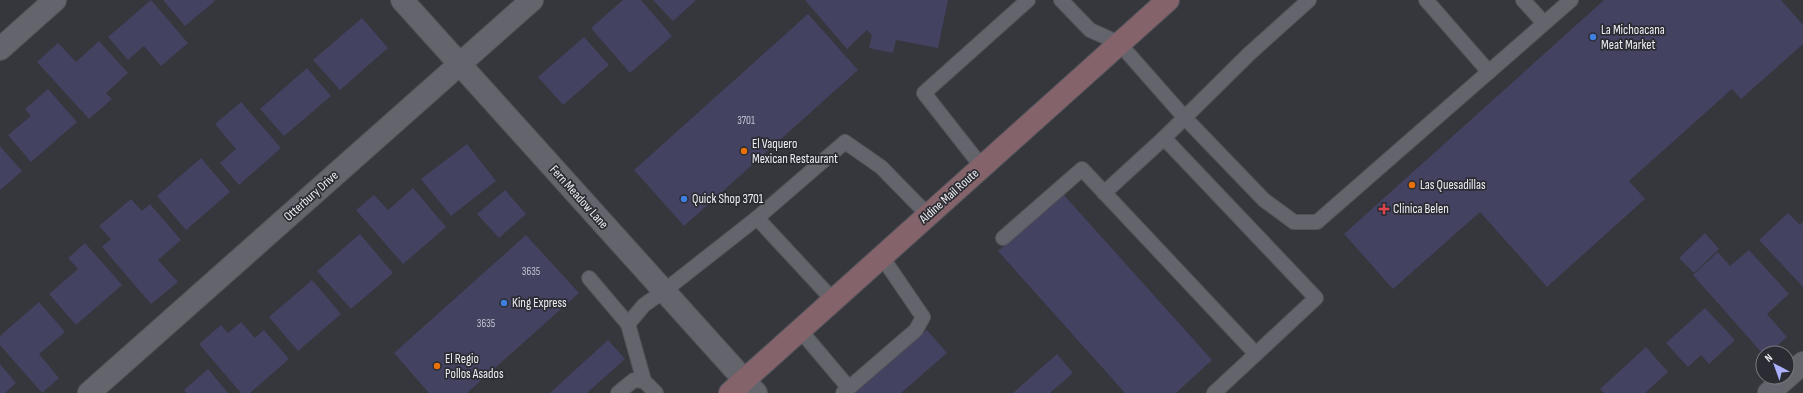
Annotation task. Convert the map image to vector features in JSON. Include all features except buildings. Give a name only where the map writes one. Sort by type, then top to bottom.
[{"type":"main road","name":"Aldine Mail Route","points":[[743,389],[800,330],[1168,0]]},
{"type":"street","points":[[0,49],[55,0]]},
{"type":"street","name":"Fern Meadow Lane","points":[[402,0],[664,291],[743,389]]},
{"type":"street","name":"Otterbury Drive","points":[[89,393],[532,0]]},
{"type":"street","points":[[1795,370],[1803,363]]},
{"type":"street","points":[[1769,393],[1778,385]]},
{"type":"lane","points":[[982,167],[924,93],[1028,0]]},
{"type":"lane","points":[[1061,0],[1090,30],[1119,43],[1185,118],[1264,200],[1294,222],[1317,222],[1571,0]]},
{"type":"lane","points":[[1104,193],[1185,118],[1249,54],[1309,0]]},
{"type":"lane","points":[[1426,0],[1489,72]]},
{"type":"lane","points":[[1523,0],[1544,23]]},
{"type":"lane","points":[[1164,138],[1316,298],[1214,393]]},
{"type":"lane","points":[[628,324],[644,305],[757,218],[845,142],[881,167],[928,215]]},
{"type":"lane","points":[[1003,238],[1082,169],[1256,354]]},
{"type":"lane","points":[[757,218],[833,300]]},
{"type":"lane","points":[[800,330],[845,390],[916,330],[923,317],[882,257]]},
{"type":"lane","points":[[589,278],[628,324],[644,381],[656,393]]},
{"type":"lane","points":[[618,393],[634,380],[644,381]]},
{"type":"place","name":"La Michoacana Meat Market","points":[[1593,37]]},
{"type":"place","name":"El Vaquero Mexican Restaurant","points":[[744,151]]},
{"type":"place","name":"Las Quesadillas","points":[[1412,185]]},
{"type":"place","name":"Quick Shop 3701","points":[[684,199]]},
{"type":"place","name":"Clinica Belen","points":[[1384,209]]},
{"type":"place","name":"King Express","points":[[504,303]]},
{"type":"place","name":"El Regio Pollos Asados","points":[[437,366]]}]
